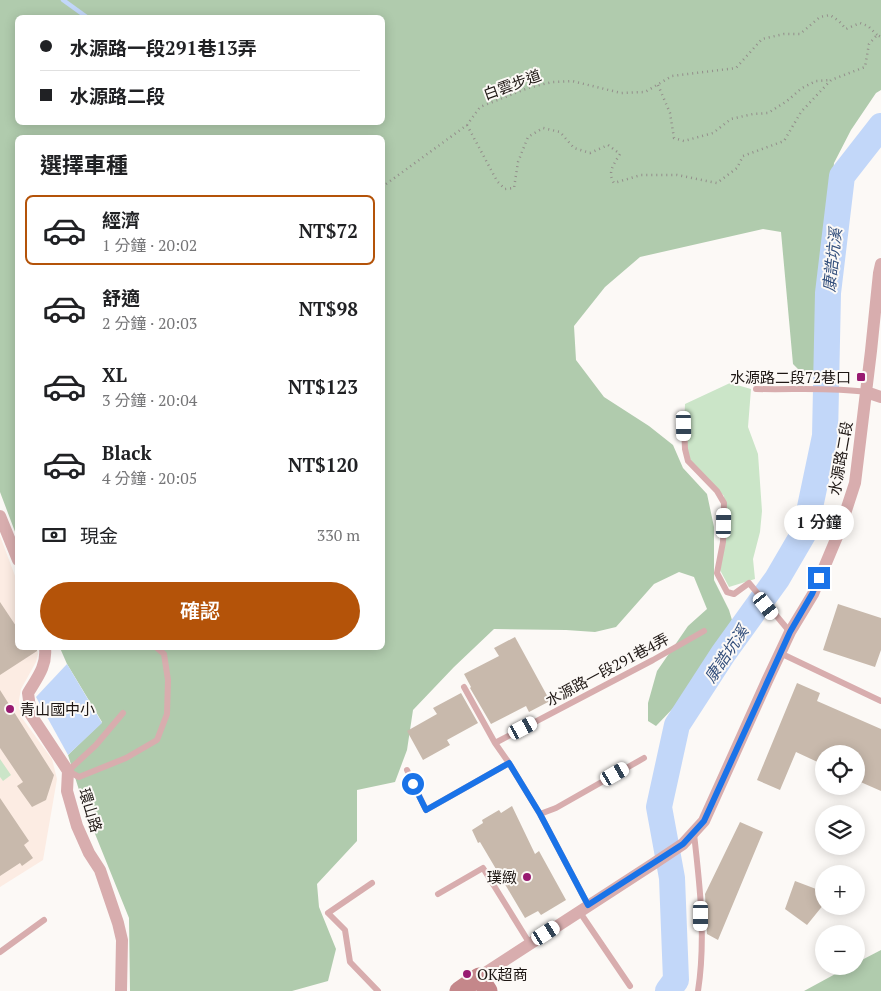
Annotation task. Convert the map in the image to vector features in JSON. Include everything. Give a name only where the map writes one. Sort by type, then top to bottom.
[{"type":"street","name":"水源路二段","points":[[584,908],[683,844],[704,821],[780,653],[812,594],[840,532],[855,482],[881,264]]},
{"type":"street","points":[[866,392],[881,397]]},
{"type":"street","points":[[0,516],[15,553]]},
{"type":"street","name":"環山路","points":[[45,650],[46,658],[42,671],[28,693],[31,716],[68,771],[67,791],[76,826],[100,870],[122,940],[121,991]]},
{"type":"street","points":[[459,991],[484,984],[530,944],[584,908]]},
{"type":"lane","points":[[756,389],[846,389],[866,392]]},
{"type":"lane","points":[[684,426],[685,449],[688,461],[717,491],[724,503],[723,542],[717,573],[727,592],[734,594],[748,583],[790,632]]},
{"type":"lane","name":"水源路一段291巷4弄","points":[[495,743],[704,631]]},
{"type":"lane","points":[[123,713],[96,745],[68,771],[79,777],[126,758],[158,740],[167,714],[168,680],[164,654],[159,650]]},
{"type":"lane","points":[[780,653],[881,701]]},
{"type":"lane","points":[[464,687],[495,743],[540,814],[584,908],[630,986]]},
{"type":"lane","points":[[540,814],[556,808],[644,758]]},
{"type":"lane","points":[[407,770],[426,810],[509,763]]},
{"type":"lane","points":[[694,834],[701,897],[701,972],[698,991]]},
{"type":"lane","points":[[438,894],[483,868],[530,944]]},
{"type":"lane","points":[[372,883],[328,913],[345,930],[350,962],[378,991]]},
{"type":"lane","points":[[0,952],[44,920]]},
{"type":"path","name":"白雲步道","points":[[830,15],[846,29],[860,23],[868,26],[879,37],[869,44],[865,67],[831,80],[800,112],[784,141],[743,156],[737,168],[717,183],[677,174],[641,175],[614,183],[610,176],[610,170],[620,154],[608,146],[590,153],[574,148],[560,132],[543,128],[528,137],[518,162],[514,188],[505,189],[497,181],[467,125],[480,107],[528,88],[552,82],[572,81],[621,93],[645,92],[672,76],[736,68],[762,39],[784,34],[800,34],[820,17],[830,15]]},
{"type":"path","points":[[658,85],[670,113],[674,138],[684,141],[713,134],[731,119],[752,114],[768,113],[787,101],[802,88],[816,81],[831,80]]},
{"type":"path","points":[[385,186],[467,125]]},
{"type":"shaded area","name":"青山國中小","points":[[0,536],[15,576],[15,650],[37,650],[38,654],[36,662],[21,689],[19,700],[22,718],[52,759],[57,779],[43,860],[0,887]]},
{"type":"green space","points":[[0,0],[881,0],[881,90],[876,93],[851,130],[834,163],[830,206],[823,242],[818,359],[814,375],[802,373],[793,364],[781,232],[763,229],[640,257],[605,287],[574,326],[576,360],[604,397],[649,426],[673,445],[683,468],[707,494],[714,527],[714,580],[732,620],[679,702],[656,726],[648,721],[648,703],[657,671],[688,626],[707,609],[694,577],[679,572],[654,584],[616,627],[595,632],[494,629],[413,710],[407,750],[395,782],[357,790],[357,841],[317,884],[319,907],[336,949],[328,981],[292,991],[130,991],[129,918],[85,809],[68,755],[102,722],[67,664],[61,650],[385,650],[385,135],[15,135],[15,532],[0,492]]},
{"type":"green space","points":[[730,383],[751,389],[748,427],[758,454],[762,511],[760,532],[753,559],[755,579],[729,587],[720,570],[726,537],[724,496],[688,461],[684,426],[685,404]]},
{"type":"green space","points":[[0,759],[11,775],[3,781],[0,777]]},
{"type":"green space","points":[[881,950],[881,991],[804,991],[833,975],[865,975],[865,958]]},
{"type":"water","points":[[67,664],[102,723],[68,755],[36,697]]},
{"type":"building","points":[[0,602],[15,624],[15,650],[37,651],[0,675]]},
{"type":"building","points":[[838,604],[881,618],[881,650],[875,667],[823,650]]},
{"type":"building","points":[[515,637],[550,701],[529,712],[526,706],[491,724],[464,674],[499,656],[494,648]]},
{"type":"building","points":[[797,683],[820,693],[817,701],[881,729],[881,791],[865,784],[865,745],[815,745],[815,761],[796,752],[780,790],[757,780]]},
{"type":"building","points":[[0,690],[54,775],[46,800],[32,807],[17,786],[23,782],[0,748]]},
{"type":"building","points":[[461,693],[478,723],[447,740],[450,745],[423,760],[407,731],[437,714],[433,708]]},
{"type":"building","points":[[0,798],[29,841],[24,845],[33,858],[22,866],[20,863],[0,876]]},
{"type":"building","name":"璞緻","points":[[512,806],[535,854],[539,851],[566,900],[541,915],[538,911],[525,918],[480,842],[478,843],[472,830],[483,823],[482,820],[499,810],[501,813]]},
{"type":"building","points":[[740,822],[763,832],[718,940],[707,934],[705,894]]},
{"type":"building","points":[[795,881],[815,889],[815,915],[807,925],[785,909]]},
{"type":"waterway","points":[[63,0],[84,15]]},
{"type":"waterway","name":"康誥坑溪","points":[[668,991],[676,980],[672,878],[659,807],[677,725],[723,654],[777,579],[805,531],[825,436],[828,293],[842,176],[881,126]]},
{"type":"place","name":"水源路二段72巷口","points":[[861,377]]},
{"type":"place","name":"青山國中小","points":[[10,709]]},
{"type":"place","name":"璞緻","points":[[527,877]]},
{"type":"place","name":"OK超商","points":[[467,974]]},
{"type":"route","points":[[413,784],[426,810],[509,763],[540,814],[588,905],[683,844],[704,821],[790,632],[819,578]]}]
